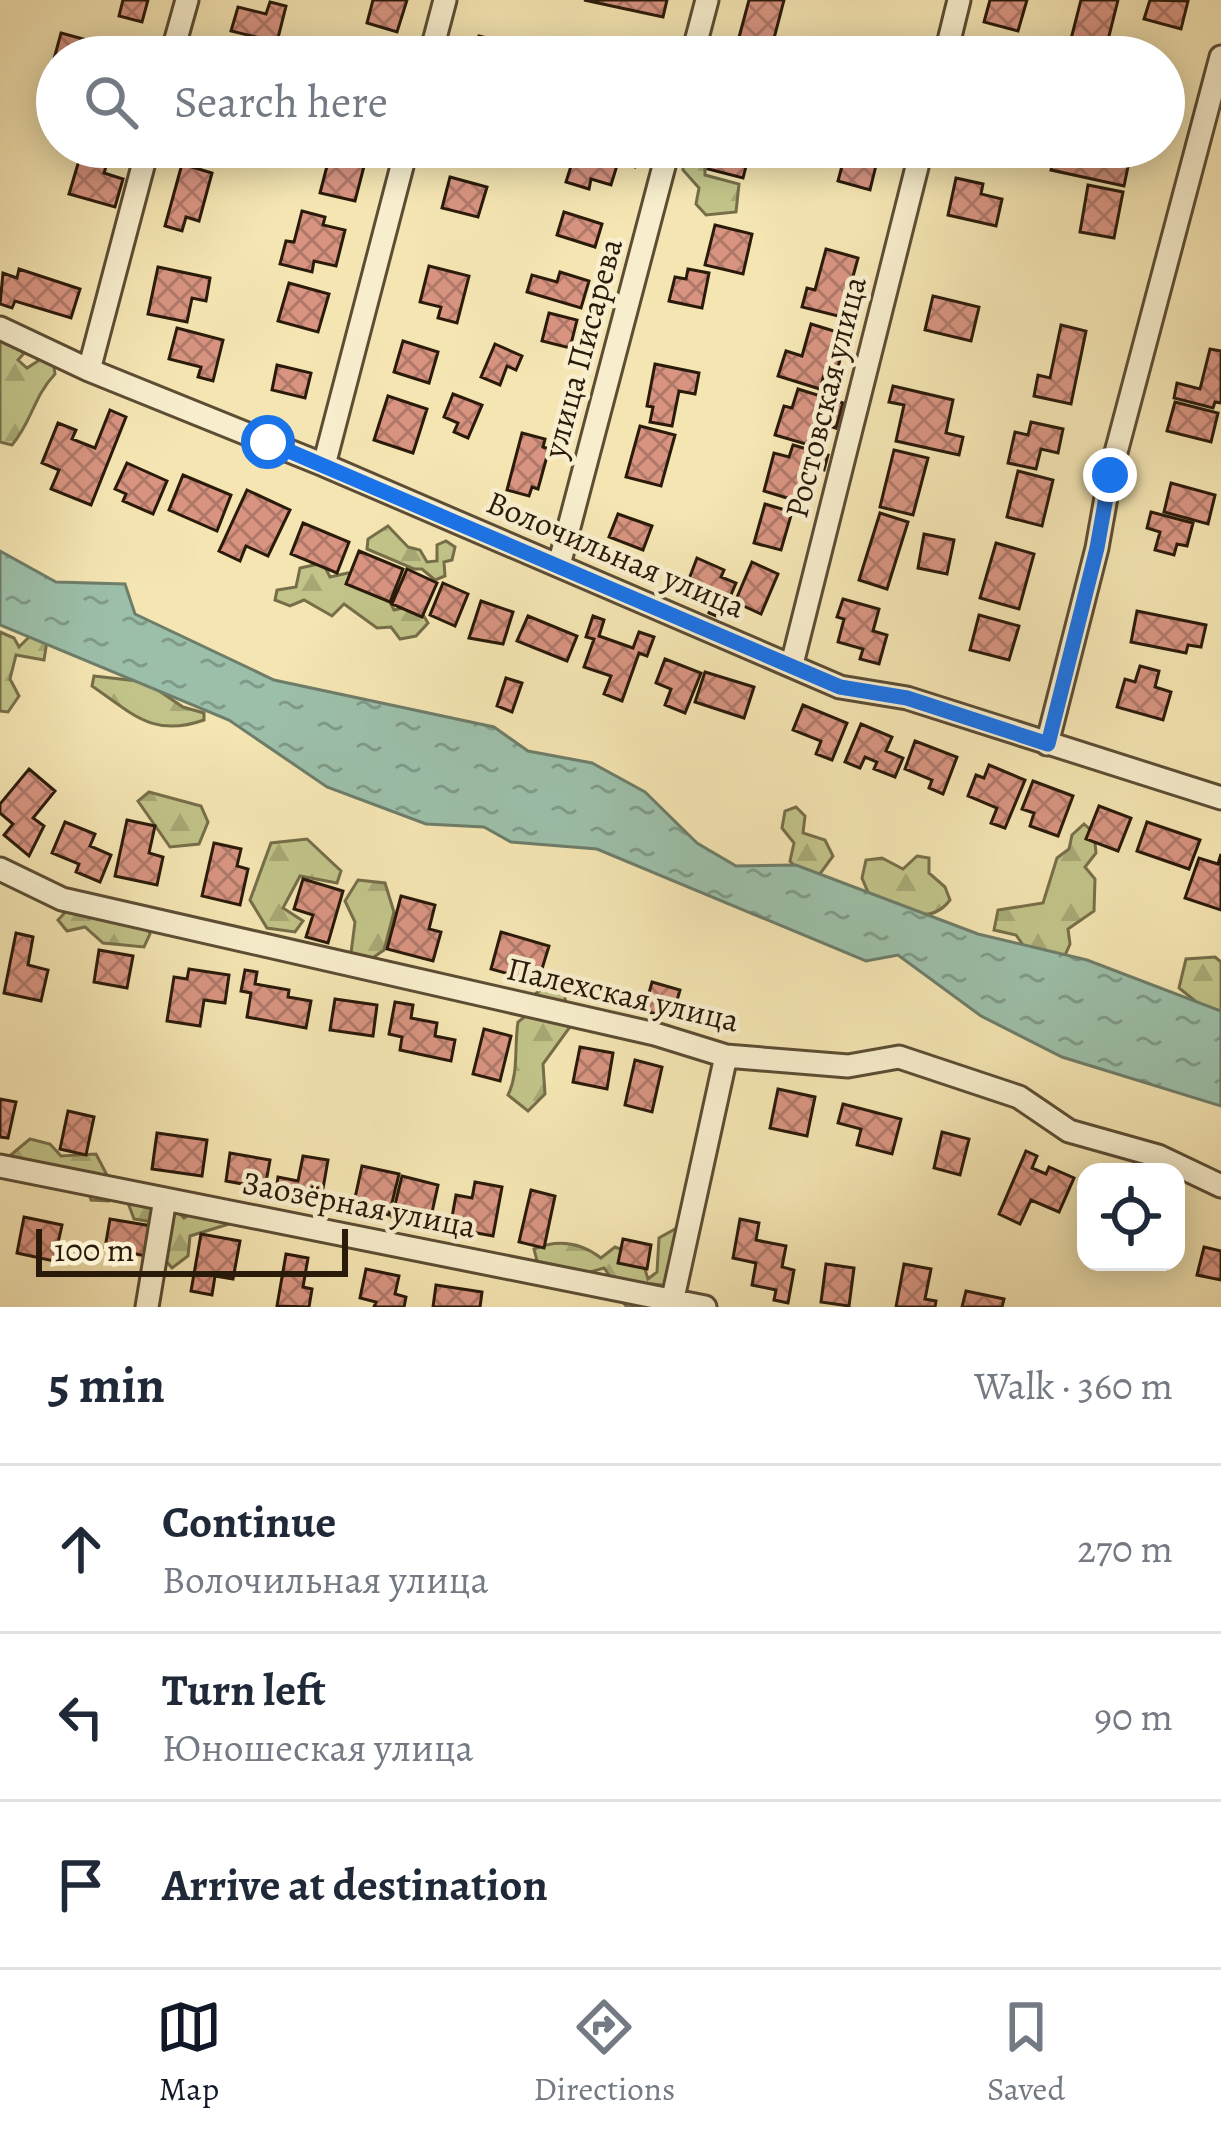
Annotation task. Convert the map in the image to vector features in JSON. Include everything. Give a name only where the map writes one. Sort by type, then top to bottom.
[{"type":"street","points":[[178,36],[187,0]]},
{"type":"street","points":[[436,36],[445,0]]},
{"type":"street","points":[[698,36],[707,0]]},
{"type":"street","points":[[950,36],[959,0]]},
{"type":"street","points":[[1048,744],[1097,548],[1110,475],[1221,57]]},
{"type":"street","points":[[89,370],[142,168]]},
{"type":"street","points":[[324,465],[401,168]]},
{"type":"street","name":"улица Писарева","points":[[560,566],[664,168]]},
{"type":"street","name":"Ростовская улица","points":[[792,664],[917,168]]},
{"type":"street","name":"Волочильная улица","points":[[0,328],[89,370],[324,465],[840,687],[907,698],[1221,798]]},
{"type":"street","name":"Палехская улица","points":[[0,868],[62,899],[655,1034],[726,1055],[848,1066],[898,1058],[1019,1096],[1069,1131],[1158,1156],[1221,1186]]},
{"type":"street","points":[[672,1304],[726,1055]]},
{"type":"street","name":"Заозёрная улица","points":[[0,1166],[705,1307]]},
{"type":"street","points":[[147,1307],[165,1199]]},
{"type":"green space","points":[[705,168],[705,175],[739,184],[736,212],[706,215],[696,204],[699,188],[683,170]]},
{"type":"green space","points":[[0,327],[26,351],[18,360],[27,368],[41,359],[53,361],[55,374],[12,445],[0,442]]},
{"type":"green space","points":[[388,526],[408,547],[420,550],[427,562],[437,561],[437,545],[446,541],[455,547],[452,560],[444,562],[445,576],[435,580],[422,569],[367,549],[368,539]]},
{"type":"green space","points":[[323,563],[330,577],[348,573],[361,585],[385,592],[394,610],[417,605],[428,623],[416,636],[400,639],[391,627],[377,628],[344,604],[332,616],[304,600],[290,606],[275,600],[277,590],[296,587],[300,568]]},
{"type":"green space","points":[[0,632],[14,638],[19,647],[32,634],[47,641],[44,660],[16,655],[10,679],[19,696],[8,712],[0,711]]},
{"type":"green space","points":[[94,676],[146,682],[183,707],[204,713],[204,720],[171,726],[144,720],[92,686]]},
{"type":"green space","points":[[149,792],[201,806],[208,822],[199,844],[170,847],[138,801]]},
{"type":"green space","points":[[796,807],[805,816],[803,833],[825,840],[833,856],[817,878],[803,876],[790,861],[794,843],[782,828],[785,811]]},
{"type":"green space","points":[[1084,824],[1094,833],[1096,853],[1085,867],[1095,879],[1094,911],[1068,929],[1070,944],[1062,962],[1035,962],[1016,935],[994,930],[998,910],[1043,903],[1057,858],[1069,849],[1072,835]]},
{"type":"green space","points":[[307,839],[341,871],[337,883],[300,876],[283,908],[303,921],[295,932],[267,928],[250,900],[271,843]]},
{"type":"green space","points":[[917,856],[929,858],[929,873],[945,887],[950,900],[941,909],[912,914],[870,897],[862,878],[866,860],[882,858],[903,869]]},
{"type":"green space","points":[[358,880],[385,883],[394,912],[384,950],[368,961],[351,953],[355,922],[345,901]]},
{"type":"green space","points":[[71,906],[90,918],[105,912],[146,922],[150,934],[144,947],[103,943],[85,927],[67,931],[58,920]]},
{"type":"green space","points":[[1215,957],[1221,962],[1221,1010],[1215,1017],[1179,988],[1186,959]]},
{"type":"green space","points":[[549,984],[564,992],[570,1027],[543,1064],[545,1094],[528,1111],[508,1095],[518,1022],[532,1011],[531,997]]},
{"type":"green space","points":[[30,1139],[50,1144],[61,1156],[96,1154],[108,1177],[121,1183],[109,1201],[91,1200],[85,1178],[60,1169],[31,1184],[12,1180],[7,1158]]},
{"type":"green space","points":[[142,1195],[172,1206],[184,1218],[213,1199],[236,1203],[229,1224],[190,1236],[188,1256],[172,1268],[160,1254],[164,1224],[134,1219],[128,1203]]},
{"type":"green space","points":[[677,1228],[691,1246],[677,1287],[652,1284],[647,1307],[627,1307],[604,1268],[583,1274],[538,1265],[534,1249],[569,1244],[601,1258],[615,1247],[641,1257],[648,1279],[657,1272],[659,1238]]},
{"type":"water","points":[[0,551],[56,582],[125,584],[135,614],[274,680],[494,727],[528,751],[592,763],[645,792],[697,843],[736,866],[796,865],[978,934],[1087,960],[1221,1011],[1221,1106],[1062,1057],[981,1016],[898,955],[866,961],[597,849],[511,842],[484,827],[426,824],[327,787],[229,720],[0,625]]},
{"type":"building","points":[[123,0],[148,0],[142,22],[119,16]]},
{"type":"building","points":[[373,0],[407,0],[397,32],[367,23]]},
{"type":"building","points":[[584,0],[667,0],[663,17]]},
{"type":"building","points":[[749,0],[784,0],[775,36],[739,36]]},
{"type":"building","points":[[990,0],[1027,0],[1018,31],[984,22]]},
{"type":"building","points":[[1081,0],[1118,0],[1109,36],[1072,36]]},
{"type":"building","points":[[1150,0],[1188,1],[1181,29],[1144,19]]},
{"type":"building","points":[[270,2],[286,6],[278,36],[231,31],[238,7],[266,14]]},
{"type":"building","points":[[77,168],[106,168],[104,173],[123,179],[115,207],[69,194]]},
{"type":"building","points":[[181,168],[212,173],[199,221],[186,217],[182,231],[165,226]]},
{"type":"building","points":[[327,168],[364,168],[355,201],[320,193]]},
{"type":"building","points":[[570,168],[616,168],[611,185],[591,179],[589,189],[566,182]]},
{"type":"building","points":[[708,168],[746,168],[743,178]]},
{"type":"building","points":[[841,168],[875,168],[870,190],[838,181]]},
{"type":"building","points":[[1052,168],[1128,168],[1124,186]]},
{"type":"building","points":[[450,177],[487,187],[478,217],[442,208]]},
{"type":"building","points":[[956,178],[983,184],[981,194],[1002,199],[996,226],[948,215]]},
{"type":"building","points":[[1088,185],[1123,192],[1114,238],[1080,232]]},
{"type":"building","points":[[302,211],[325,217],[323,225],[345,230],[336,266],[314,261],[312,272],[280,264],[286,241],[294,242]]},
{"type":"building","points":[[564,212],[602,224],[595,247],[557,235]]},
{"type":"building","points":[[715,225],[752,234],[743,274],[705,265]]},
{"type":"building","points":[[826,249],[858,258],[842,317],[802,307],[807,288],[815,290]]},
{"type":"building","points":[[429,266],[469,276],[457,323],[438,318],[441,307],[420,302]]},
{"type":"building","points":[[158,267],[210,278],[206,301],[192,298],[187,322],[148,314]]},
{"type":"building","points":[[19,269],[80,289],[71,318],[15,301],[12,308],[0,304],[3,273],[17,278]]},
{"type":"building","points":[[688,269],[709,273],[702,308],[669,301],[675,277],[686,279]]},
{"type":"building","points":[[560,272],[589,281],[581,308],[527,292],[532,275],[557,282]]},
{"type":"building","points":[[289,283],[329,294],[318,332],[278,321]]},
{"type":"building","points":[[933,296],[979,307],[971,341],[925,330]]},
{"type":"building","points":[[549,313],[577,320],[570,348],[542,341]]},
{"type":"building","points":[[811,324],[847,335],[838,367],[827,364],[820,389],[778,376],[786,351],[802,356]]},
{"type":"building","points":[[1061,325],[1086,331],[1071,404],[1034,396],[1038,375],[1050,378]]},
{"type":"building","points":[[177,328],[223,340],[213,381],[198,377],[201,367],[169,359]]},
{"type":"building","points":[[403,341],[438,352],[429,383],[394,372]]},
{"type":"building","points":[[495,344],[522,356],[516,370],[507,366],[500,385],[481,377]]},
{"type":"building","points":[[1210,349],[1221,351],[1221,403],[1215,402],[1213,408],[1174,398],[1177,383],[1200,389]]},
{"type":"building","points":[[655,364],[699,373],[695,394],[679,391],[672,426],[650,422],[653,407],[647,406]]},
{"type":"building","points":[[277,365],[311,373],[305,398],[272,390]]},
{"type":"building","points":[[893,386],[953,400],[946,433],[963,437],[959,455],[896,441],[904,405],[889,402]]},
{"type":"building","points":[[798,389],[843,403],[836,428],[816,422],[809,445],[775,435],[784,406],[792,408]]},
{"type":"building","points":[[453,394],[482,405],[468,438],[454,432],[458,423],[444,417]]},
{"type":"building","points":[[388,396],[427,409],[413,453],[374,440]]},
{"type":"building","points":[[1175,402],[1218,413],[1211,442],[1167,431]]},
{"type":"building","points":[[110,410],[126,417],[91,505],[51,489],[59,470],[42,463],[58,423],[76,430],[72,439],[95,448]]},
{"type":"building","points":[[1031,422],[1063,429],[1058,453],[1041,449],[1036,469],[1008,463],[1015,432],[1028,435]]},
{"type":"building","points":[[640,426],[675,435],[661,486],[626,477]]},
{"type":"building","points":[[522,433],[545,439],[543,447],[549,449],[538,489],[532,487],[529,496],[507,490]]},
{"type":"building","points":[[793,445],[828,455],[824,470],[807,465],[797,501],[764,491],[774,453],[789,457]]},
{"type":"building","points":[[894,450],[928,458],[913,515],[880,507]]},
{"type":"building","points":[[127,463],[167,481],[153,514],[123,501],[126,494],[115,489]]},
{"type":"building","points":[[1018,471],[1053,480],[1042,526],[1007,517]]},
{"type":"building","points":[[183,475],[231,495],[217,531],[169,510]]},
{"type":"building","points":[[1171,483],[1215,495],[1208,524],[1164,512]]},
{"type":"building","points":[[247,490],[290,510],[268,556],[246,546],[240,561],[219,551]]},
{"type":"building","points":[[765,504],[792,512],[781,550],[754,543]]},
{"type":"building","points":[[1151,512],[1193,523],[1187,546],[1177,544],[1174,555],[1155,550],[1160,532],[1147,528]]},
{"type":"building","points":[[880,513],[908,522],[887,589],[859,580]]},
{"type":"building","points":[[618,514],[652,526],[643,550],[609,537]]},
{"type":"building","points":[[303,523],[349,542],[337,573],[291,554]]},
{"type":"building","points":[[924,534],[954,540],[947,574],[918,568]]},
{"type":"building","points":[[996,543],[1034,554],[1019,609],[980,598]]},
{"type":"building","points":[[359,551],[403,569],[390,602],[346,584]]},
{"type":"building","points":[[697,558],[724,570],[721,577],[736,583],[721,618],[709,613],[715,599],[686,587]]},
{"type":"building","points":[[752,562],[778,574],[761,614],[735,602]]},
{"type":"building","points":[[407,569],[437,583],[422,617],[392,604]]},
{"type":"building","points":[[443,583],[468,594],[455,626],[430,615]]},
{"type":"building","points":[[843,599],[879,609],[873,631],[887,635],[879,664],[860,659],[863,649],[838,642],[844,619],[837,617]]},
{"type":"building","points":[[481,601],[513,612],[503,644],[469,638]]},
{"type":"building","points":[[1137,611],[1206,625],[1201,647],[1188,645],[1186,653],[1131,642]]},
{"type":"building","points":[[979,615],[1019,626],[1009,660],[970,650]]},
{"type":"building","points":[[528,616],[577,636],[567,661],[517,641]]},
{"type":"building","points":[[593,616],[604,620],[599,636],[633,648],[639,632],[654,637],[647,656],[639,653],[622,701],[604,694],[611,676],[584,667],[594,639],[586,637]]},
{"type":"building","points":[[665,659],[701,673],[685,713],[665,705],[671,689],[656,683]]},
{"type":"building","points":[[1140,666],[1159,671],[1155,687],[1171,692],[1163,720],[1117,707],[1125,679],[1135,682]]},
{"type":"building","points":[[705,672],[754,687],[744,718],[695,702]]},
{"type":"building","points":[[506,678],[522,683],[512,712],[497,706]]},
{"type":"building","points":[[803,705],[847,723],[832,760],[816,754],[821,741],[793,730]]},
{"type":"building","points":[[861,724],[892,737],[886,751],[903,758],[895,777],[874,769],[877,762],[865,757],[860,768],[845,762]]},
{"type":"building","points":[[915,741],[957,757],[943,794],[929,788],[932,780],[905,769]]},
{"type":"building","points":[[989,765],[1025,780],[1005,828],[991,823],[997,808],[968,796],[976,775],[984,778]]},
{"type":"building","points":[[29,769],[55,791],[33,818],[44,826],[29,856],[4,835],[13,824],[0,813],[0,804]]},
{"type":"building","points":[[1033,781],[1073,796],[1058,836],[1030,826],[1034,813],[1022,809]]},
{"type":"building","points":[[1099,806],[1131,818],[1118,851],[1086,839]]},
{"type":"building","points":[[127,820],[155,826],[149,853],[163,857],[157,885],[115,876]]},
{"type":"building","points":[[65,822],[95,834],[90,846],[111,855],[100,882],[76,872],[79,864],[52,853]]},
{"type":"building","points":[[1147,822],[1200,840],[1189,869],[1137,851]]},
{"type":"building","points":[[214,843],[241,849],[237,866],[248,869],[240,905],[202,896]]},
{"type":"building","points":[[1221,854],[1221,910],[1185,898],[1199,858],[1218,864]]},
{"type":"building","points":[[303,879],[343,891],[328,943],[306,937],[313,915],[294,909]]},
{"type":"building","points":[[401,896],[435,905],[429,929],[441,932],[433,961],[387,949]]},
{"type":"building","points":[[501,932],[549,946],[538,982],[491,969]]},
{"type":"building","points":[[16,933],[33,937],[28,965],[48,970],[41,1001],[4,993]]},
{"type":"building","points":[[99,950],[133,956],[127,988],[94,982]]},
{"type":"building","points":[[189,969],[229,975],[225,1003],[204,1000],[200,1026],[167,1021],[174,977],[187,979]]},
{"type":"building","points":[[245,970],[257,972],[255,984],[289,990],[288,997],[311,1001],[306,1028],[247,1017],[251,993],[241,991]]},
{"type":"building","points":[[652,982],[680,990],[672,1018],[644,1011]]},
{"type":"building","points":[[335,999],[377,1005],[373,1036],[330,1030]]},
{"type":"building","points":[[395,1002],[413,1005],[411,1018],[437,1023],[435,1036],[455,1040],[451,1061],[400,1050],[402,1037],[389,1034]]},
{"type":"building","points":[[484,1029],[511,1036],[500,1081],[473,1074]]},
{"type":"building","points":[[580,1047],[613,1053],[607,1089],[573,1082]]},
{"type":"building","points":[[635,1060],[662,1067],[652,1112],[625,1105]]},
{"type":"building","points":[[778,1089],[815,1097],[807,1136],[770,1128]]},
{"type":"building","points":[[0,1099],[16,1102],[8,1138],[0,1137]]},
{"type":"building","points":[[843,1104],[901,1119],[892,1154],[857,1145],[861,1129],[838,1123]]},
{"type":"building","points":[[68,1111],[94,1117],[86,1155],[60,1149]]},
{"type":"building","points":[[942,1132],[969,1139],[960,1175],[934,1168]]},
{"type":"building","points":[[157,1133],[207,1140],[202,1176],[152,1169]]},
{"type":"building","points":[[1026,1151],[1037,1156],[1032,1168],[1046,1174],[1049,1167],[1074,1178],[1059,1212],[1031,1200],[1020,1224],[999,1214]]},
{"type":"building","points":[[230,1153],[270,1160],[265,1188],[226,1181]]},
{"type":"building","points":[[303,1156],[328,1160],[321,1200],[276,1192],[278,1177],[298,1181]]},
{"type":"building","points":[[362,1166],[399,1174],[389,1215],[353,1207]]},
{"type":"building","points":[[402,1176],[438,1185],[429,1226],[392,1217]]},
{"type":"building","points":[[475,1182],[502,1187],[493,1236],[450,1228],[456,1195],[472,1198]]},
{"type":"building","points":[[531,1190],[555,1196],[544,1248],[519,1242]]},
{"type":"building","points":[[24,1217],[62,1225],[54,1261],[17,1253]]},
{"type":"building","points":[[110,1219],[152,1226],[146,1256],[105,1248]]},
{"type":"building","points":[[740,1219],[759,1223],[756,1240],[786,1246],[782,1267],[794,1270],[788,1303],[774,1300],[776,1290],[752,1285],[756,1263],[733,1258]]},
{"type":"building","points":[[201,1234],[240,1241],[233,1279],[215,1276],[212,1295],[191,1291]]},
{"type":"building","points":[[623,1239],[651,1245],[647,1269],[618,1263]]},
{"type":"building","points":[[1204,1247],[1221,1251],[1221,1280],[1197,1275]]},
{"type":"building","points":[[286,1254],[308,1258],[303,1287],[312,1289],[309,1307],[277,1306]]},
{"type":"building","points":[[826,1264],[854,1268],[849,1306],[821,1302]]},
{"type":"building","points":[[904,1264],[931,1269],[925,1299],[936,1301],[935,1307],[896,1307]]},
{"type":"building","points":[[366,1269],[399,1276],[395,1294],[406,1297],[404,1307],[374,1307],[376,1302],[360,1298]]},
{"type":"building","points":[[436,1285],[482,1292],[480,1307],[433,1307]]},
{"type":"building","points":[[966,1291],[1004,1299],[1002,1307],[962,1307]]},
{"type":"route","points":[[268,442],[840,687],[907,698],[1048,744],[1097,548],[1110,475]]}]
